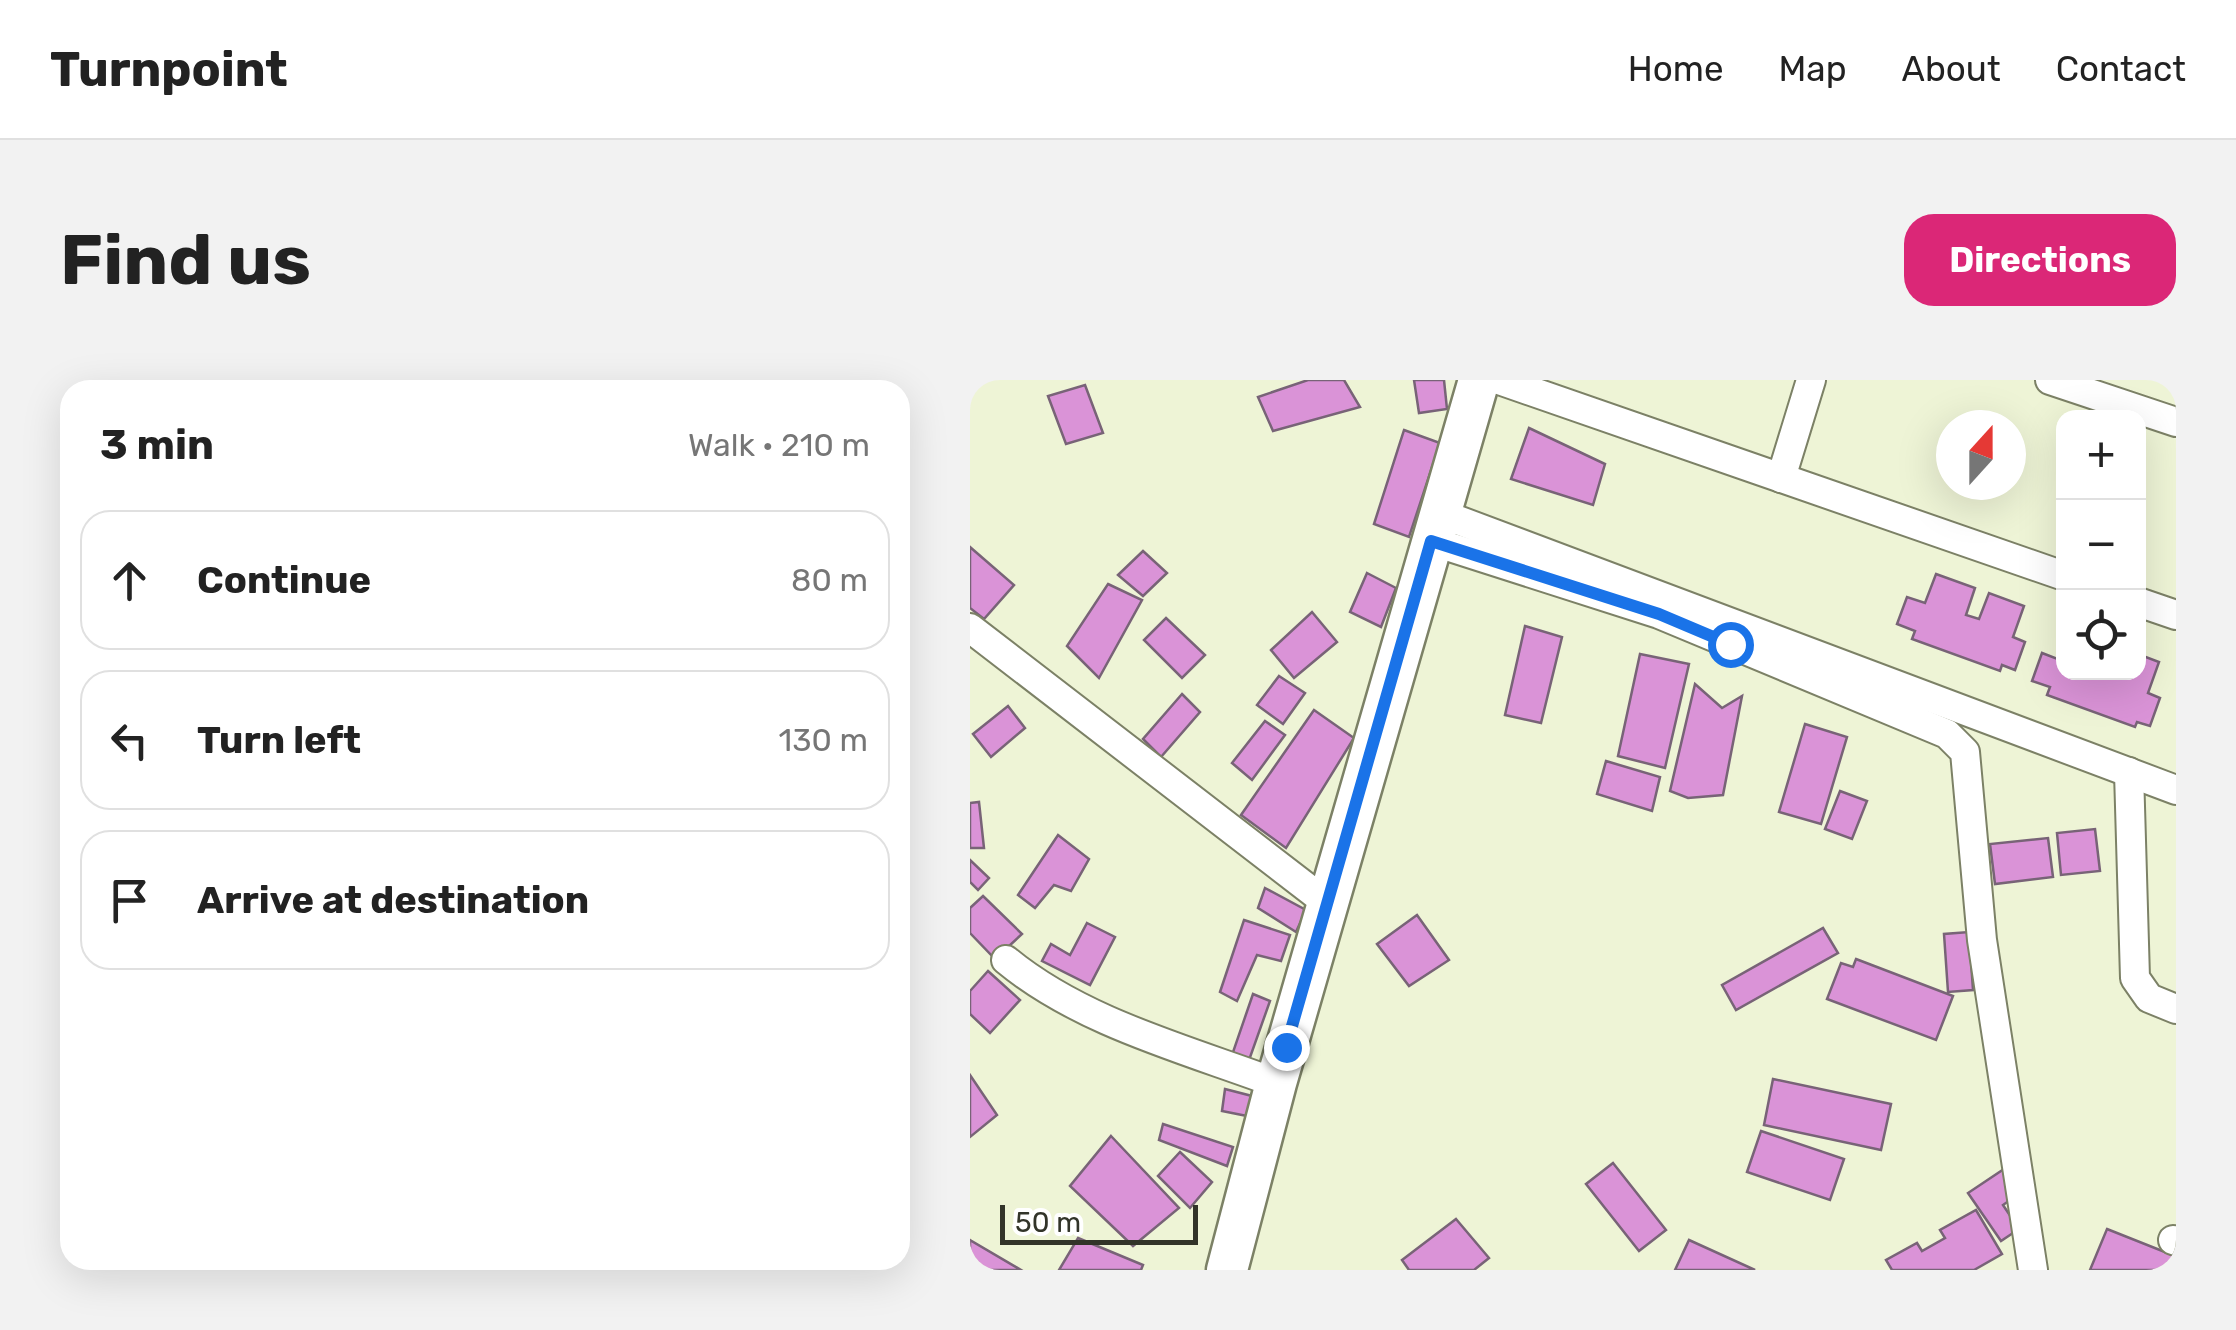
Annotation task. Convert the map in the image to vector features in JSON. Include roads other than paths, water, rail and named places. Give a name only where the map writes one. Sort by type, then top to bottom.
[{"type":"street","points":[[1227,1270],[1276,1083],[1479,380]]},
{"type":"street","points":[[1498,380],[2056,573]]},
{"type":"street","points":[[1780,478],[1812,380]]},
{"type":"street","points":[[2050,380],[2176,422]]},
{"type":"street","points":[[1435,527],[2176,790]]},
{"type":"street","points":[[1435,527],[1659,614],[1947,734],[1965,752],[1982,940],[2033,1270]]},
{"type":"street","points":[[2146,605],[2176,615]]},
{"type":"street","points":[[970,628],[1328,904]]},
{"type":"street","points":[[2129,772],[2135,978],[2149,998],[2176,1009]]},
{"type":"street","points":[[1006,960],[1039,987],[1120,1024],[1276,1083]]}]
